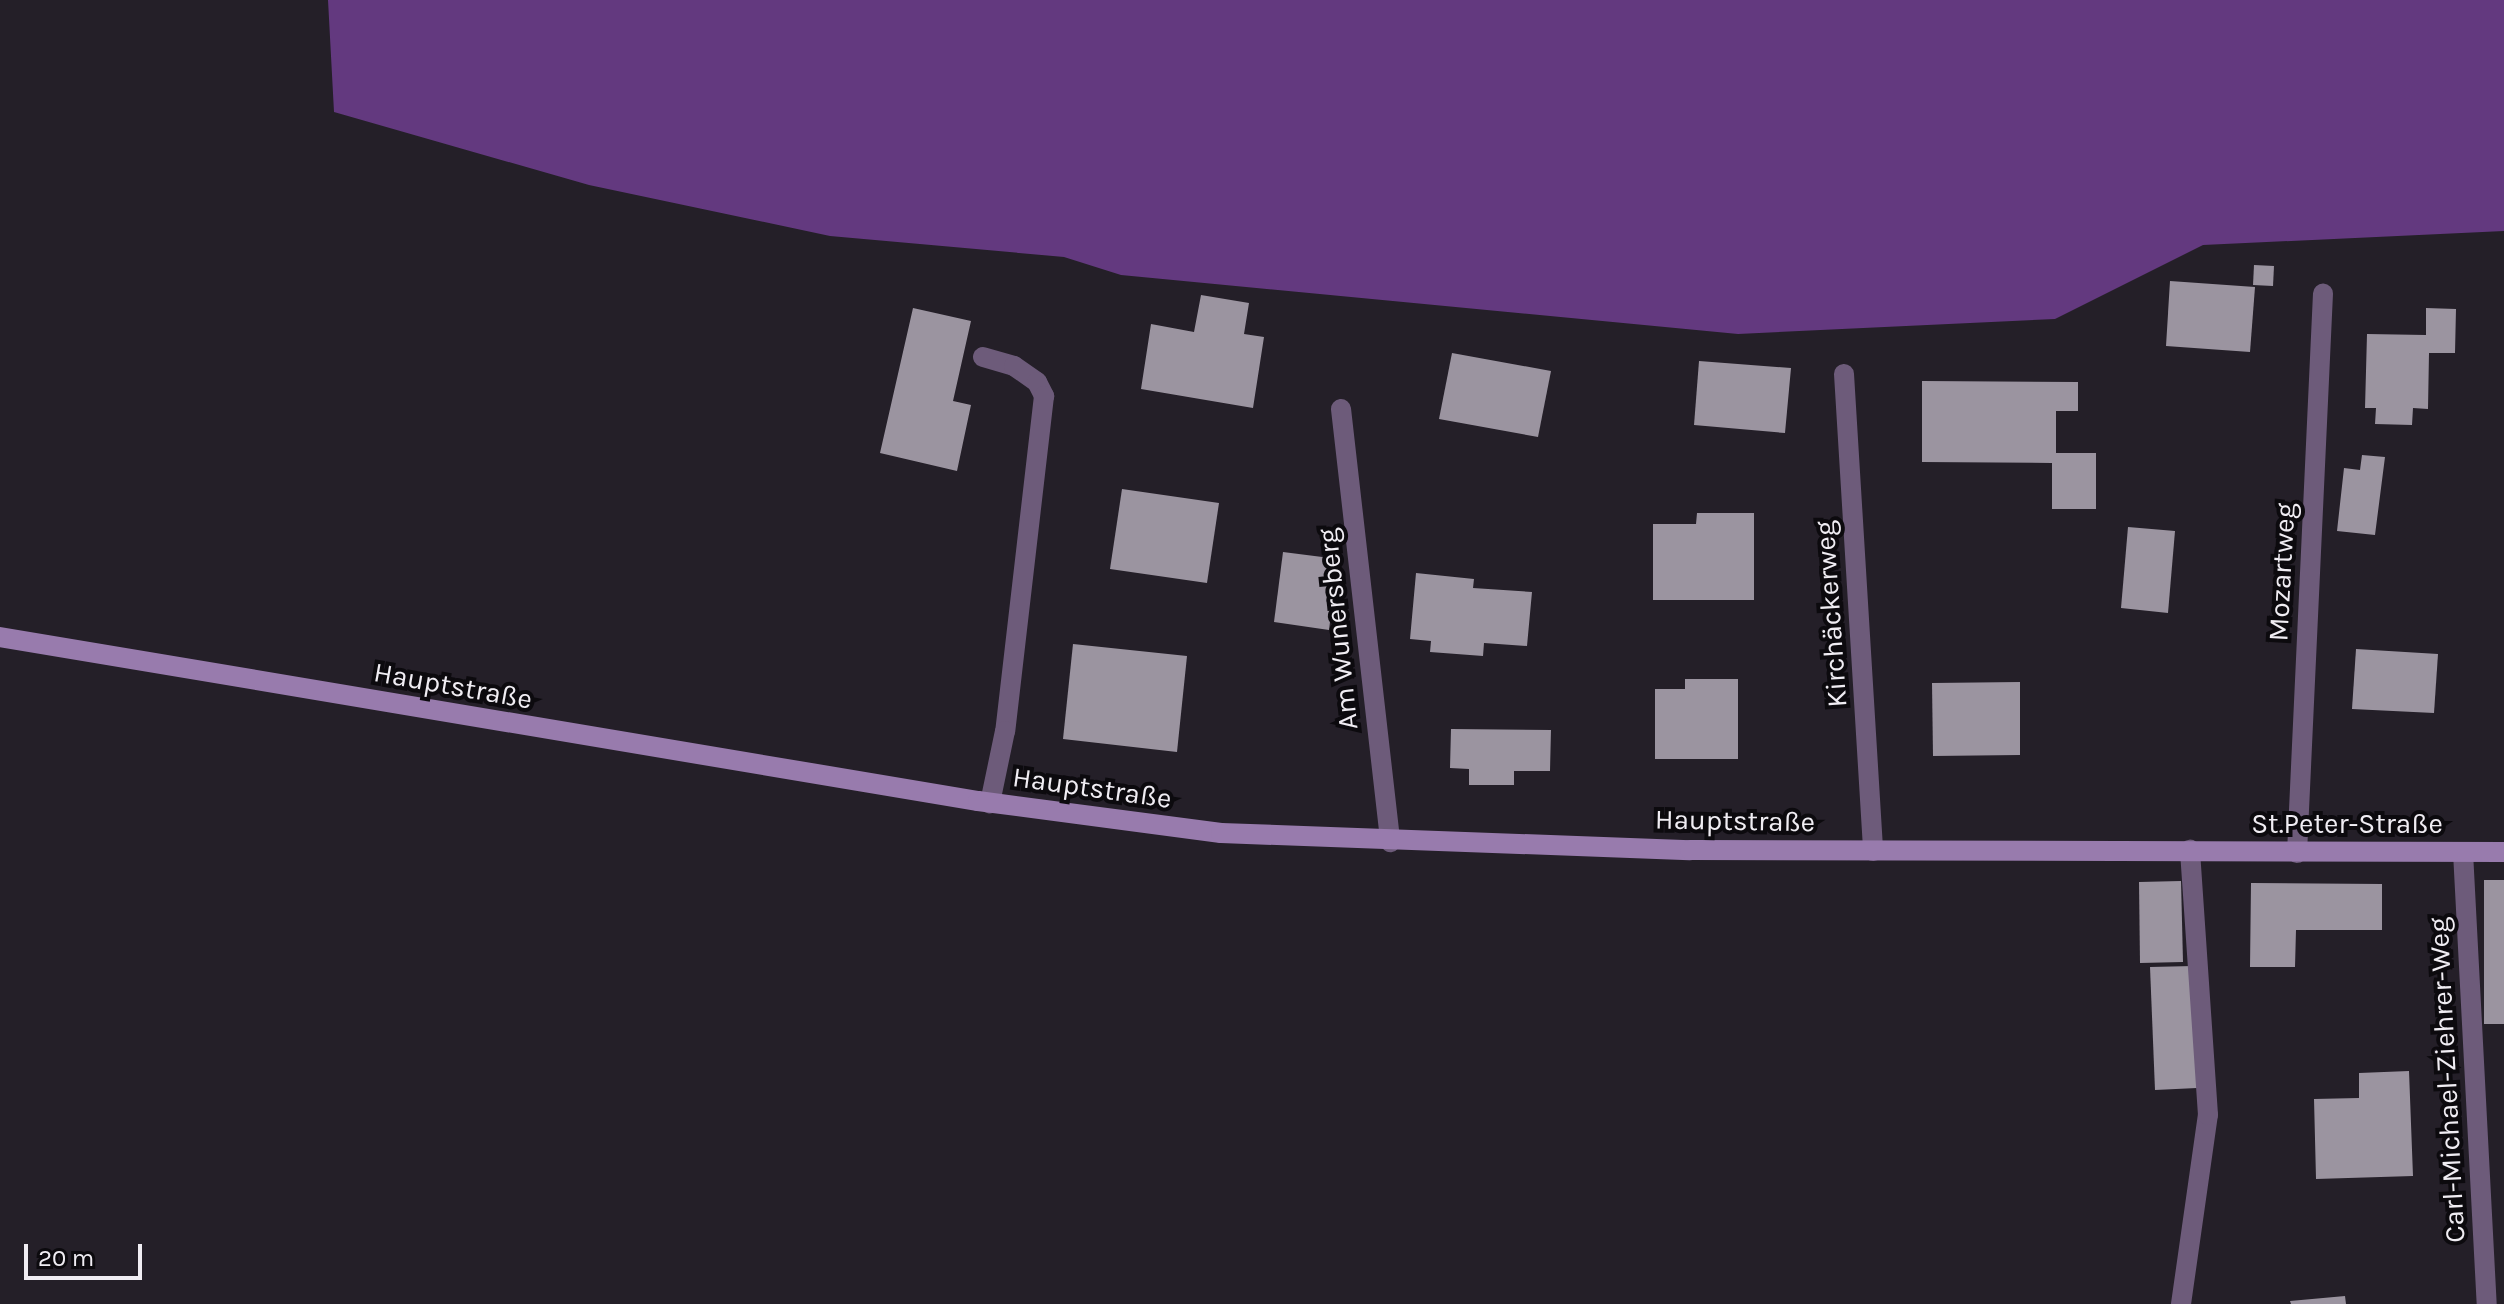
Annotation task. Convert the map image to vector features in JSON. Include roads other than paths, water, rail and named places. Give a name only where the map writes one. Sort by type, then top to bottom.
[{"type":"main road","name":"Hauptstraße","points":[[0,637],[990,803],[1221,833],[1390,842],[1873,851],[2190,850]]},
{"type":"main road","name":"St.Peter-Straße","points":[[2190,850],[2504,852]]},
{"type":"street","name":"Mozartweg","points":[[2297,853],[2323,294]]},
{"type":"street","points":[[983,357],[1014,366],[1037,382],[1044,396],[1005,731],[990,803]]},
{"type":"street","name":"Kirchäckerweg","points":[[1844,374],[1873,851]]},
{"type":"street","name":"Am Wunersberg","points":[[1341,409],[1390,842]]},
{"type":"street","points":[[2181,1304],[2208,1115],[2190,850]]},
{"type":"street","name":"Carl-Michael-Ziehrer-Weg","points":[[2463,852],[2487,1304]]}]
